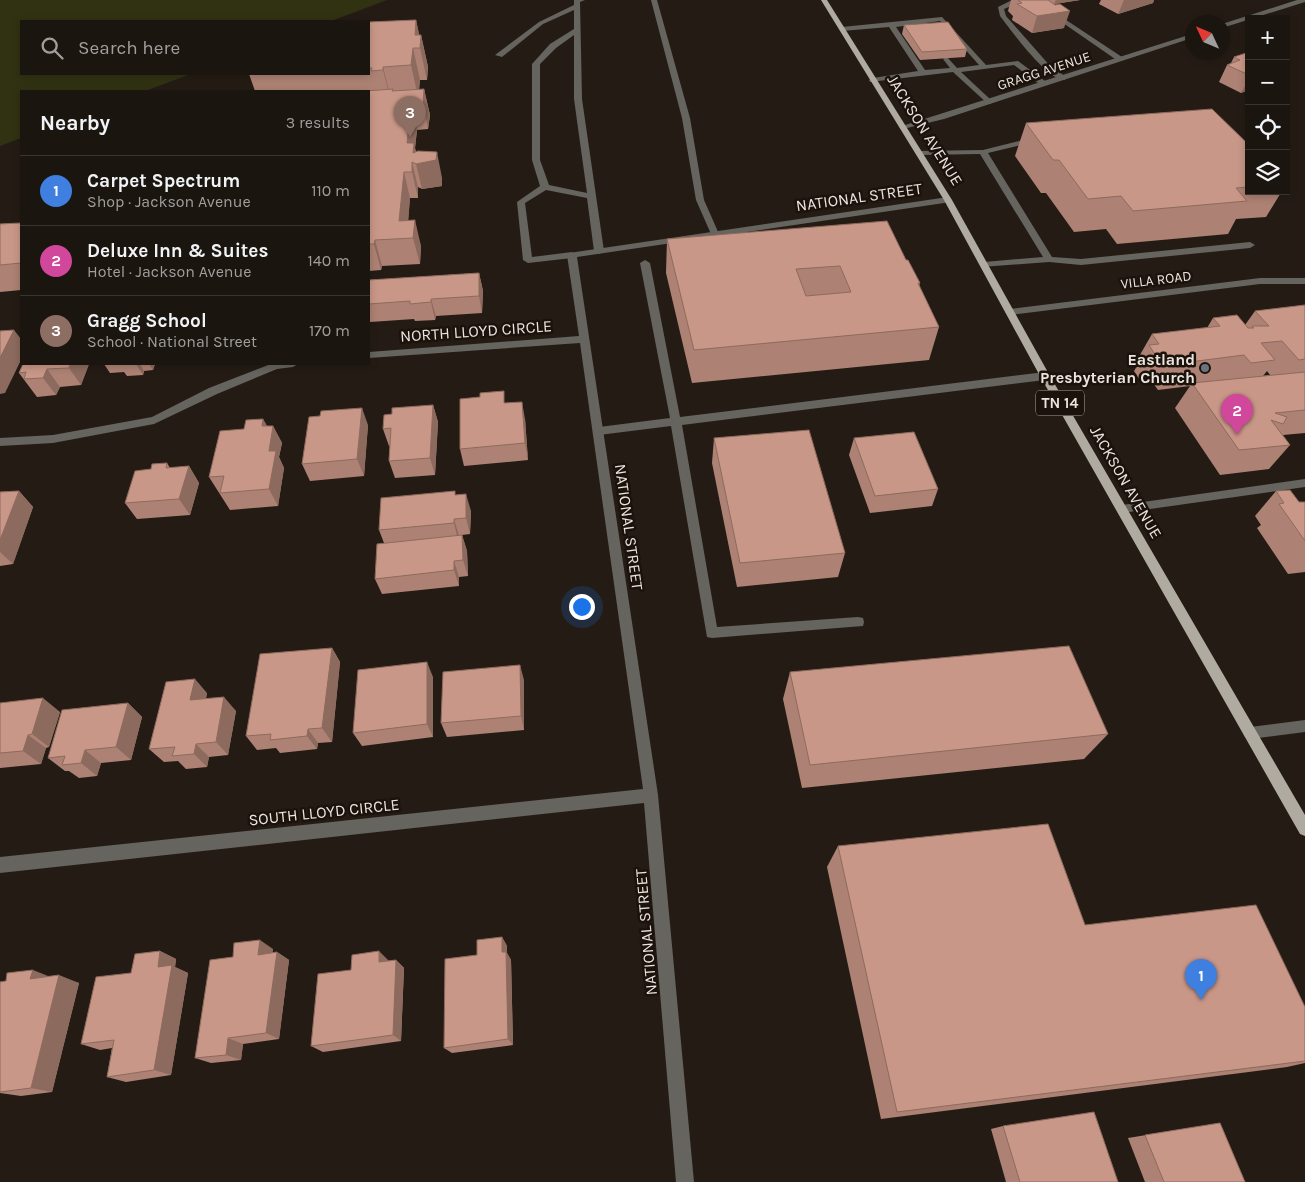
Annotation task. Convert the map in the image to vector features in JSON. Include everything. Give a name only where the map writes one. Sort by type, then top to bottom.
[{"type":"main road","name":"JACKSON AVENUE","points":[[824,0],[948,200],[1045,376],[1305,829]]},
{"type":"street","points":[[654,0],[686,118],[700,200],[715,234]]},
{"type":"street","points":[[1230,23],[1304,0]]},
{"type":"street","points":[[1034,3],[1012,2],[1000,8],[1003,16],[1048,69],[1062,78]]},
{"type":"street","points":[[580,3],[577,30],[578,99],[600,251]]},
{"type":"street","points":[[499,55],[540,22],[580,3]]},
{"type":"street","points":[[1045,8],[1120,59]]},
{"type":"street","points":[[842,29],[942,19],[984,67]]},
{"type":"street","points":[[915,21],[925,32]]},
{"type":"street","points":[[891,24],[922,72]]},
{"type":"street","points":[[545,187],[536,160],[536,64],[554,46],[577,30]]},
{"type":"street","name":"GRAGG AVENUE","points":[[903,127],[988,102],[1185,38]]},
{"type":"street","points":[[946,59],[988,102]]},
{"type":"street","points":[[873,80],[922,72],[1015,63],[1045,84]]},
{"type":"street","points":[[919,153],[983,152],[1042,137]]},
{"type":"street","points":[[983,152],[1050,259]]},
{"type":"street","points":[[572,255],[528,260],[521,202],[545,187],[593,198]]},
{"type":"street","name":"NATIONAL STREET","points":[[685,1182],[651,795],[572,255],[948,200]]},
{"type":"street","points":[[984,265],[1050,259],[1081,262],[1250,245]]},
{"type":"street","points":[[645,263],[676,423],[712,633],[858,622]]},
{"type":"street","name":"VILLA ROAD","points":[[1010,312],[1260,281],[1305,281]]},
{"type":"street","name":"NORTH LLOYD CIRCLE","points":[[370,356],[585,339]]},
{"type":"street","points":[[0,442],[53,439],[154,420],[213,391],[275,366],[284,365]]},
{"type":"street","points":[[599,431],[1045,376]]},
{"type":"street","points":[[1122,509],[1305,483]]},
{"type":"street","points":[[1250,733],[1305,726]]},
{"type":"street","name":"SOUTH LLOYD CIRCLE","points":[[0,864],[651,795]]},
{"type":"shaded area","points":[[0,0],[387,0],[334,20],[20,20],[20,75],[188,75],[148,90],[20,90],[20,138],[0,146]]},
{"type":"building","points":[[1018,0],[1048,0],[1055,5],[1060,4],[1070,11],[1037,16],[1017,4],[1022,3]]},
{"type":"building","points":[[416,20],[415,35],[421,35],[420,48],[413,48],[411,65],[383,67],[383,70],[371,71],[370,22]]},
{"type":"building","points":[[948,22],[967,49],[922,52],[904,25]]},
{"type":"building","points":[[1245,53],[1245,73],[1227,65],[1240,60],[1234,57]]},
{"type":"building","points":[[424,89],[423,104],[411,105],[407,143],[414,143],[413,153],[418,151],[437,152],[436,160],[416,164],[412,162],[412,172],[404,172],[399,221],[415,220],[413,238],[375,240],[374,244],[370,244],[370,91]]},
{"type":"building","points":[[1212,109],[1245,141],[1245,187],[1236,188],[1247,201],[1133,211],[1121,196],[1088,199],[1059,160],[1053,160],[1026,123]]},
{"type":"building","points":[[887,221],[906,260],[908,260],[920,283],[918,283],[939,327],[694,350],[667,239]],"holes":[[[840,266],[851,292],[806,296],[796,269]]]},
{"type":"building","points":[[20,223],[20,263],[0,265],[0,224]]},
{"type":"building","points":[[479,273],[479,296],[431,299],[431,302],[410,304],[410,301],[370,304],[370,280]]},
{"type":"building","points":[[1305,305],[1305,359],[1299,360],[1282,341],[1261,343],[1275,360],[1251,363],[1244,355],[1174,364],[1167,354],[1156,356],[1149,345],[1159,344],[1152,334],[1220,326],[1213,318],[1237,315],[1248,328],[1254,328],[1252,326],[1269,326],[1255,311]]},
{"type":"building","points":[[14,330],[0,358],[0,331]]},
{"type":"building","points":[[23,365],[70,365],[69,368],[47,369],[43,378],[24,379],[26,372],[19,373]]},
{"type":"building","points":[[1305,372],[1305,410],[1275,413],[1287,417],[1283,424],[1271,420],[1290,445],[1239,450],[1192,383]]},
{"type":"building","points":[[504,391],[504,403],[522,402],[525,443],[460,449],[460,399],[480,397],[480,393]]},
{"type":"building","points":[[433,405],[430,458],[389,461],[391,428],[383,429],[384,415],[392,414],[392,408]]},
{"type":"building","points":[[362,408],[357,459],[302,464],[309,417],[320,416],[321,411]]},
{"type":"building","points":[[263,419],[262,426],[273,426],[269,451],[276,451],[269,489],[220,493],[224,476],[209,477],[220,431],[244,429],[246,420]]},
{"type":"building","points":[[809,430],[845,553],[740,563],[714,438]]},
{"type":"building","points":[[914,432],[938,489],[875,496],[854,438]]},
{"type":"building","points":[[167,463],[166,468],[189,466],[179,499],[125,503],[135,471],[151,469],[152,464]]},
{"type":"building","points":[[1290,490],[1299,502],[1305,502],[1305,541],[1279,504],[1284,503],[1276,491]]},
{"type":"building","points":[[19,491],[0,540],[0,492]]},
{"type":"building","points":[[455,491],[455,495],[466,494],[466,518],[454,519],[454,523],[379,530],[381,498]]},
{"type":"building","points":[[462,535],[463,560],[454,561],[454,570],[375,579],[377,544]]},
{"type":"building","points":[[1069,646],[1108,734],[810,765],[790,672]]},
{"type":"building","points":[[332,648],[322,728],[308,729],[307,736],[270,740],[271,734],[246,736],[260,654]]},
{"type":"building","points":[[427,662],[427,724],[353,733],[358,670]]},
{"type":"building","points":[[520,665],[521,716],[441,723],[443,672]]},
{"type":"building","points":[[195,679],[190,700],[224,697],[216,742],[196,744],[194,754],[172,756],[175,747],[149,749],[166,682]]},
{"type":"building","points":[[43,698],[32,734],[28,735],[23,751],[0,753],[0,703]]},
{"type":"building","points":[[128,703],[116,747],[85,750],[81,763],[62,765],[65,756],[48,758],[62,710]]},
{"type":"building","points":[[1048,824],[1085,925],[1256,905],[1305,1007],[1305,1061],[897,1112],[838,846]]},
{"type":"building","points":[[502,937],[502,952],[506,952],[508,1039],[444,1048],[445,959],[477,955],[477,940]]},
{"type":"building","points":[[260,940],[258,955],[277,952],[266,1033],[228,1038],[226,1055],[195,1058],[210,960],[233,957],[234,943]]},
{"type":"building","points":[[160,951],[158,967],[172,965],[154,1070],[107,1077],[114,1040],[81,1044],[96,977],[131,973],[135,954]]},
{"type":"building","points":[[379,951],[379,962],[396,960],[393,1035],[311,1046],[318,974],[351,970],[352,955]]},
{"type":"building","points":[[33,970],[30,979],[59,975],[31,1088],[0,1092],[0,982],[6,981],[7,973]]},
{"type":"building","points":[[1094,1112],[1118,1182],[1020,1182],[1003,1126]]},
{"type":"building","points":[[1220,1123],[1245,1182],[1164,1182],[1145,1135]]},
{"type":"place","name":"Gragg School","points":[[410,137]]},
{"type":"place","name":"Eastland Presbyterian Church","points":[[1205,368]]},
{"type":"place","name":"Deluxe Inn & Suites","points":[[1237,435]]},
{"type":"place","name":"Carpet Spectrum","points":[[1201,1000]]}]
